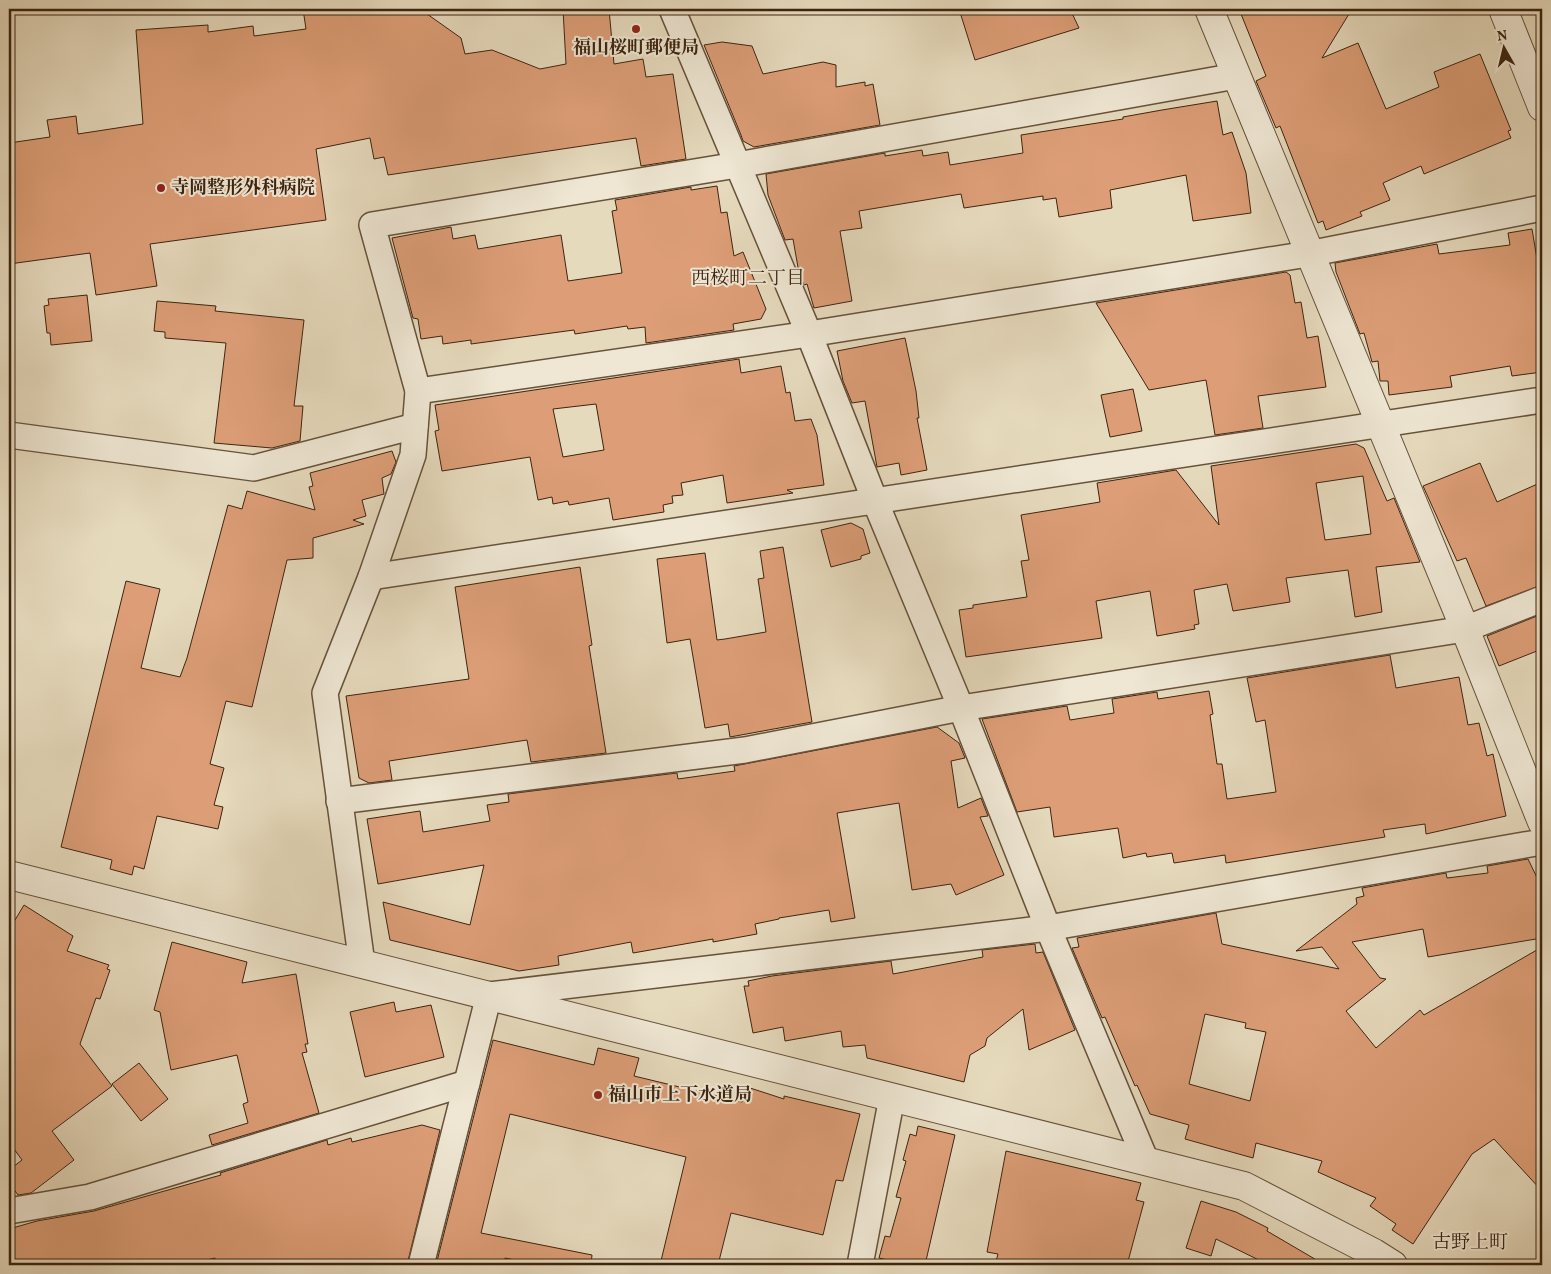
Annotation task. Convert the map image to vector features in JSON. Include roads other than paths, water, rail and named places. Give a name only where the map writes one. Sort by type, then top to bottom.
[{"type":"street","points":[[672,9],[809,334],[1048,928],[1146,1161]]},
{"type":"street","points":[[1209,9],[1308,254],[1465,629],[1542,822]]},
{"type":"street","points":[[1503,9],[1542,107]]},
{"type":"street","points":[[362,964],[325,693],[371,578],[413,455],[418,391],[372,225],[737,165],[1236,76]]},
{"type":"street","points":[[418,391],[809,334],[1308,254],[1542,208]]},
{"type":"street","points":[[371,578],[1542,400]]},
{"type":"street","points":[[9,435],[254,468],[415,426]]},
{"type":"street","points":[[339,801],[745,750],[961,708],[1465,629],[1542,599]]},
{"type":"street","points":[[489,995],[1048,928],[1542,842]]},
{"type":"street","points":[[10,880],[489,995],[1244,1186],[1378,1261]]},
{"type":"street","points":[[421,1265],[489,995]]},
{"type":"street","points":[[9,1210],[90,1197],[467,1083]]},
{"type":"street","points":[[860,1265],[892,1097]]},
{"type":"place","name":"福山桜町郵便局","points":[[636,29]]},
{"type":"place","name":"寺岡整形外科病院","points":[[161,188]]},
{"type":"place","name":"福山市上下水道局","points":[[598,1095]]},
{"type":"district","name":"西桜町二丁目","points":[[748,279]]},
{"type":"district","name":"古野上町","points":[[1470,1243]]}]
